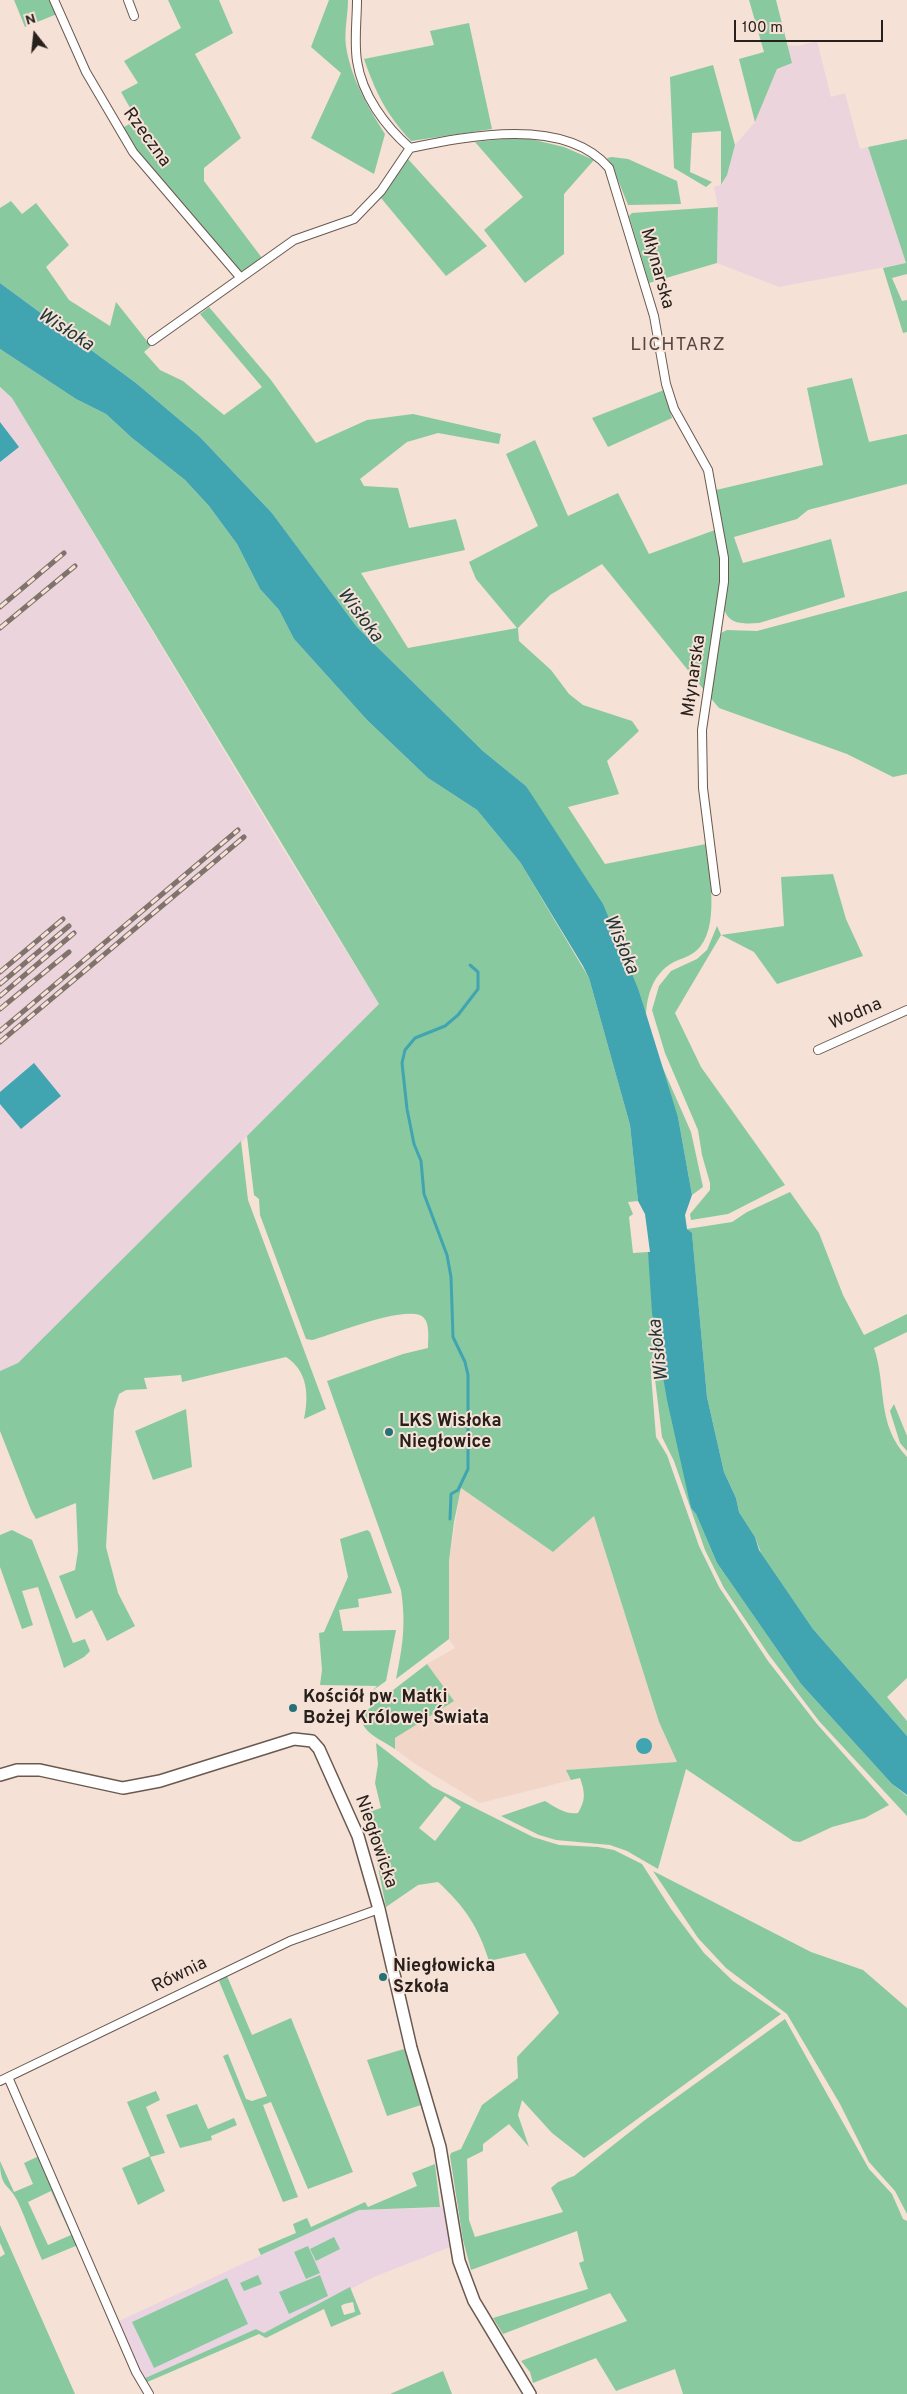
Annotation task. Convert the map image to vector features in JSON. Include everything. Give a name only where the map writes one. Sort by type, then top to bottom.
[{"type":"street","name":"Rzeczna","points":[[54,0],[86,72],[133,152],[240,277]]},
{"type":"street","points":[[128,0],[134,16]]},
{"type":"street","points":[[152,341],[194,313],[240,277],[294,240],[354,218],[380,191],[410,148],[384,122],[362,78],[357,63],[357,0]]},
{"type":"street","name":"Młynarska","points":[[410,148],[499,133],[527,134],[556,139],[583,148],[598,156],[609,168],[654,316],[666,384],[674,409],[708,470],[724,558],[724,582],[702,730],[704,788],[716,891]]},
{"type":"street","name":"Wodna","points":[[818,1050],[907,1010]]},
{"type":"street","name":"Niegłowicka","points":[[0,1775],[17,1770],[40,1770],[123,1788],[160,1781],[294,1739],[312,1741],[322,1754],[355,1828],[378,1909],[408,2038],[440,2147],[446,2176],[454,2238],[463,2274],[474,2301],[530,2394]]},
{"type":"street","name":"Równia","points":[[0,2081],[290,1941],[378,1909]]},
{"type":"street","points":[[8,2077],[136,2372],[149,2394]]},
{"type":"shaded area","points":[[817,41],[831,97],[845,93],[860,149],[868,147],[906,263],[779,287],[717,263],[718,207],[714,187],[723,184],[735,145],[755,122],[777,69],[792,63],[787,45],[798,46]]},
{"type":"shaded area","points":[[0,388],[12,398],[283,849],[379,1004],[73,1311],[18,1363],[0,1371]]},
{"type":"shaded area","points":[[461,1488],[553,1552],[594,1516],[659,1722],[677,1762],[567,1770],[571,1780],[480,1803],[414,1763],[395,1749],[395,1738],[453,1701],[427,1664],[455,1648],[449,1639],[449,1561]]},
{"type":"shaded area","points":[[443,2206],[450,2247],[374,2277],[264,2333],[256,2329],[143,2379],[117,2322],[359,2210],[434,2208]]},
{"type":"green space","points":[[14,0],[51,0],[57,14],[25,27]]},
{"type":"green space","points":[[168,0],[219,0],[233,33],[195,54],[241,138],[204,168],[204,181],[262,258],[243,272],[237,270],[136,151],[122,128],[137,120],[121,92],[138,83],[124,61],[181,28]]},
{"type":"green space","points":[[329,0],[348,0],[345,35],[348,58],[361,92],[385,134],[374,174],[311,138],[341,73],[311,47]]},
{"type":"green space","points":[[749,0],[776,0],[792,63],[777,69],[755,122],[739,59],[764,52]]},
{"type":"green space","points":[[469,23],[492,129],[411,141],[395,122],[383,103],[364,59],[434,45],[430,31]]},
{"type":"green space","points":[[713,65],[735,145],[727,175],[721,185],[721,131],[692,133],[690,172],[712,182],[706,187],[674,168],[670,77]]},
{"type":"green space","points":[[522,137],[564,147],[594,160],[564,194],[564,254],[525,283],[484,230],[523,197],[475,142]]},
{"type":"green space","points":[[907,139],[907,274],[892,278],[902,301],[907,300],[907,332],[903,333],[883,268],[906,263],[868,147]]},
{"type":"green space","points":[[607,158],[628,159],[677,181],[681,204],[628,205],[612,165]]},
{"type":"green space","points":[[408,159],[487,246],[446,276],[381,198]]},
{"type":"green space","points":[[11,201],[22,214],[36,203],[69,245],[46,267],[69,300],[110,326],[116,302],[151,346],[144,352],[160,370],[183,381],[224,415],[262,387],[200,314],[209,307],[271,380],[316,443],[367,420],[413,414],[501,434],[499,444],[438,433],[407,442],[360,479],[364,486],[398,488],[409,528],[456,519],[465,550],[361,573],[408,648],[517,628],[476,579],[469,562],[538,526],[506,454],[535,440],[568,516],[618,493],[649,554],[715,530],[720,584],[704,690],[602,564],[550,595],[518,628],[519,641],[551,670],[569,694],[583,705],[632,721],[639,731],[607,761],[619,794],[568,807],[605,864],[706,844],[712,900],[709,929],[704,942],[696,951],[672,963],[658,975],[649,994],[646,1015],[639,991],[526,786],[483,751],[357,627],[272,513],[200,437],[136,383],[0,283],[0,208]]},
{"type":"green space","points":[[718,207],[717,263],[649,283],[629,216],[632,213]]},
{"type":"green space","points":[[0,349],[76,399],[106,414],[132,438],[185,480],[209,506],[237,544],[260,589],[279,610],[294,639],[367,720],[428,778],[477,810],[520,862],[589,978],[630,1125],[638,1201],[628,1202],[633,1214],[629,1217],[633,1253],[648,1252],[691,1508],[696,1514],[717,1563],[801,1684],[892,1784],[907,1796],[907,1816],[819,1721],[769,1655],[724,1588],[705,1550],[674,1461],[662,1437],[652,1354],[651,1374],[656,1437],[667,1455],[699,1546],[719,1587],[768,1661],[817,1724],[889,1805],[865,1818],[832,1827],[800,1842],[793,1841],[686,1769],[658,1869],[627,1851],[610,1845],[556,1840],[539,1835],[501,1816],[545,1801],[565,1812],[578,1813],[583,1800],[582,1783],[580,1778],[571,1780],[566,1770],[677,1762],[659,1722],[594,1516],[553,1552],[461,1488],[449,1561],[449,1639],[396,1679],[403,1634],[401,1590],[327,1381],[403,1354],[428,1348],[427,1324],[424,1318],[416,1314],[404,1314],[370,1321],[312,1340],[306,1339],[260,1215],[259,1199],[254,1195],[247,1136],[379,1004],[12,398],[0,387]]},
{"type":"green space","points":[[852,378],[869,442],[907,434],[907,484],[808,510],[797,519],[734,537],[743,563],[831,539],[845,597],[759,623],[742,623],[732,620],[724,607],[727,566],[716,490],[823,465],[807,388]]},
{"type":"green space","points":[[664,390],[672,418],[608,447],[592,418]]},
{"type":"green space","points":[[907,591],[907,774],[893,777],[847,754],[719,708],[709,696],[721,633],[727,630],[757,631]]},
{"type":"green space","points":[[833,874],[846,919],[863,956],[777,984],[754,952],[721,935],[784,926],[781,877]]},
{"type":"green space","points":[[717,926],[721,935],[675,1013],[701,1067],[785,1185],[728,1214],[691,1220],[690,1214],[710,1190],[710,1183],[702,1155],[698,1130],[665,1053],[652,1010],[659,986],[671,971],[697,959],[707,950]]},
{"type":"green space","points":[[658,1057],[691,1132],[703,1187],[692,1195],[678,1117]]},
{"type":"green space","points":[[241,1141],[248,1200],[326,1409],[304,1419],[306,1393],[303,1377],[299,1369],[286,1357],[182,1382],[181,1375],[144,1378],[147,1389],[126,1390],[119,1394],[114,1410],[106,1547],[118,1593],[135,1626],[107,1641],[92,1610],[76,1619],[59,1576],[75,1570],[78,1551],[76,1503],[36,1519],[31,1510],[0,1431],[0,1371],[18,1363]]},
{"type":"green space","points":[[790,1192],[819,1233],[843,1295],[864,1335],[907,1314],[907,1332],[874,1348],[886,1418],[897,1444],[907,1457],[907,1678],[887,1697],[907,1721],[907,1736],[813,1629],[761,1553],[755,1537],[739,1512],[736,1498],[724,1472],[707,1397],[692,1234],[687,1229],[732,1222],[747,1212]]},
{"type":"green space","points":[[894,1404],[907,1436],[907,1451],[900,1443],[890,1411]]},
{"type":"green space","points":[[186,1409],[192,1467],[153,1480],[135,1431]]},
{"type":"green space","points":[[12,1530],[32,1540],[73,1643],[85,1639],[90,1651],[84,1657],[64,1668],[38,1587],[22,1591],[33,1625],[22,1629],[0,1567],[0,1535]]},
{"type":"green space","points":[[367,1530],[370,1532],[392,1593],[358,1599],[359,1607],[339,1610],[343,1631],[396,1630],[386,1681],[372,1691],[377,1686],[320,1685],[322,1670],[319,1633],[324,1632],[348,1577],[340,1539]]},
{"type":"green space","points":[[427,1664],[454,1701],[395,1738],[395,1749],[367,1730],[362,1720],[362,1714]]},
{"type":"green space","points":[[376,1743],[433,1787],[533,1837],[559,1845],[598,1847],[614,1850],[642,1864],[671,1909],[704,1953],[733,1981],[781,2014],[584,2158],[552,2133],[522,2100],[518,2115],[529,2147],[509,2124],[483,2144],[483,2151],[467,2159],[469,2220],[475,2237],[563,2212],[551,2188],[558,2182],[574,2176],[645,2120],[785,2019],[869,2169],[892,2194],[903,2219],[907,2221],[907,2394],[683,2394],[675,2369],[616,2391],[596,2358],[533,2383],[530,2372],[521,2361],[627,2321],[610,2293],[503,2334],[493,2318],[588,2289],[579,2263],[584,2261],[577,2231],[471,2270],[463,2240],[450,2156],[451,2153],[461,2149],[482,2105],[518,2078],[517,2057],[559,2013],[525,1953],[489,1961],[475,1927],[456,1900],[438,1882],[418,1885],[386,1907],[375,1852],[364,1821],[369,1812],[381,1808],[375,1783],[378,1764]],"holes":[[[445,1796],[461,1807],[435,1841],[419,1828]]]},
{"type":"green space","points":[[653,1871],[811,1952],[863,1970],[907,2008],[907,2214],[895,2191],[869,2162],[840,2104],[787,2014],[726,1968],[698,1938]]},
{"type":"green space","points":[[227,1976],[252,2035],[291,2018],[353,2172],[308,2189],[271,2102],[263,2105],[298,2197],[283,2202],[223,2056],[228,2054],[246,2099],[252,2101],[267,2096],[219,1981]]},
{"type":"green space","points":[[404,2049],[421,2105],[387,2116],[367,2060]]},
{"type":"green space","points":[[156,2091],[160,2100],[146,2107],[165,2153],[150,2157],[165,2191],[138,2205],[122,2168],[150,2156],[127,2102]]},
{"type":"green space","points":[[197,2104],[208,2129],[234,2118],[237,2125],[211,2136],[212,2140],[180,2148],[166,2115]]},
{"type":"green space","points":[[39,2156],[78,2245],[42,2260],[18,2202],[3,2181],[0,2170],[0,2161],[14,2192],[33,2184],[24,2163]],"holes":[[[51,2191],[71,2235],[48,2245],[28,2202]]]},
{"type":"green space","points":[[435,2164],[440,2207],[359,2210],[261,2255],[258,2249],[296,2233],[293,2224],[307,2218],[311,2227],[365,2202],[368,2207],[417,2186],[412,2173]]},
{"type":"green space","points":[[0,2225],[75,2394],[0,2394],[0,2257],[5,2254],[0,2243]]},
{"type":"green space","points":[[334,2237],[340,2249],[316,2261],[310,2249]]},
{"type":"green space","points":[[308,2246],[320,2273],[306,2279],[294,2252]]},
{"type":"green space","points":[[258,2275],[262,2284],[244,2291],[240,2283]]},
{"type":"green space","points":[[320,2275],[328,2296],[289,2314],[279,2292]]},
{"type":"green space","points":[[227,2278],[248,2324],[154,2368],[132,2322]]},
{"type":"green space","points":[[350,2287],[361,2314],[331,2327],[324,2309],[266,2338],[259,2334],[145,2383],[143,2379],[256,2329],[264,2333]],"holes":[[[353,2302],[355,2312],[344,2315],[341,2306]]]},
{"type":"green space","points":[[443,2371],[452,2394],[390,2394]]},
{"type":"water","name":"Wisłoka","points":[[0,283],[136,383],[200,437],[272,513],[357,627],[483,751],[526,786],[603,904],[639,991],[678,1117],[692,1195],[685,1215],[687,1229],[692,1233],[707,1397],[724,1472],[736,1498],[739,1512],[755,1537],[759,1550],[813,1629],[907,1736],[907,1795],[892,1784],[801,1684],[717,1563],[696,1514],[691,1508],[667,1400],[652,1313],[648,1252],[650,1252],[645,1214],[638,1201],[630,1125],[589,978],[583,966],[520,862],[477,810],[428,778],[367,720],[294,639],[279,610],[260,589],[237,544],[209,506],[185,480],[132,438],[106,414],[76,399],[0,349]]},
{"type":"water","points":[[0,422],[19,447],[0,462]]},
{"type":"water","points":[[34,1063],[61,1096],[21,1129],[0,1104],[0,1092]]},
{"type":"water","points":[[644,1738],[650,1740],[652,1746],[650,1752],[644,1754],[638,1752],[636,1746],[638,1740]]},
{"type":"waterway","points":[[450,1519],[451,1494],[458,1490],[468,1469],[468,1375],[465,1362],[453,1337],[451,1277],[447,1255],[424,1194],[421,1161],[414,1144],[407,1109],[402,1063],[405,1050],[415,1038],[445,1026],[458,1015],[478,989],[478,972],[470,965]]},
{"type":"railway","points":[[0,607],[64,553]]},
{"type":"railway","points":[[0,628],[75,566]]},
{"type":"railway","points":[[0,1031],[238,830]]},
{"type":"railway","points":[[0,1042],[244,837]]},
{"type":"railway","points":[[0,972],[63,919]]},
{"type":"railway","points":[[0,984],[69,926]]},
{"type":"railway","points":[[0,996],[74,933]]},
{"type":"railway","points":[[0,1009],[69,952]]},
{"type":"place","name":"LKS Wisłoka Niegłowice","points":[[389,1432]]},
{"type":"place","name":"Kościół pw. Matki Bożej Królowej Świata","points":[[293,1708]]},
{"type":"place","name":"Niegłowicka Szkoła","points":[[383,1977]]},
{"type":"district","name":"LICHTARZ","points":[[678,346]]}]
